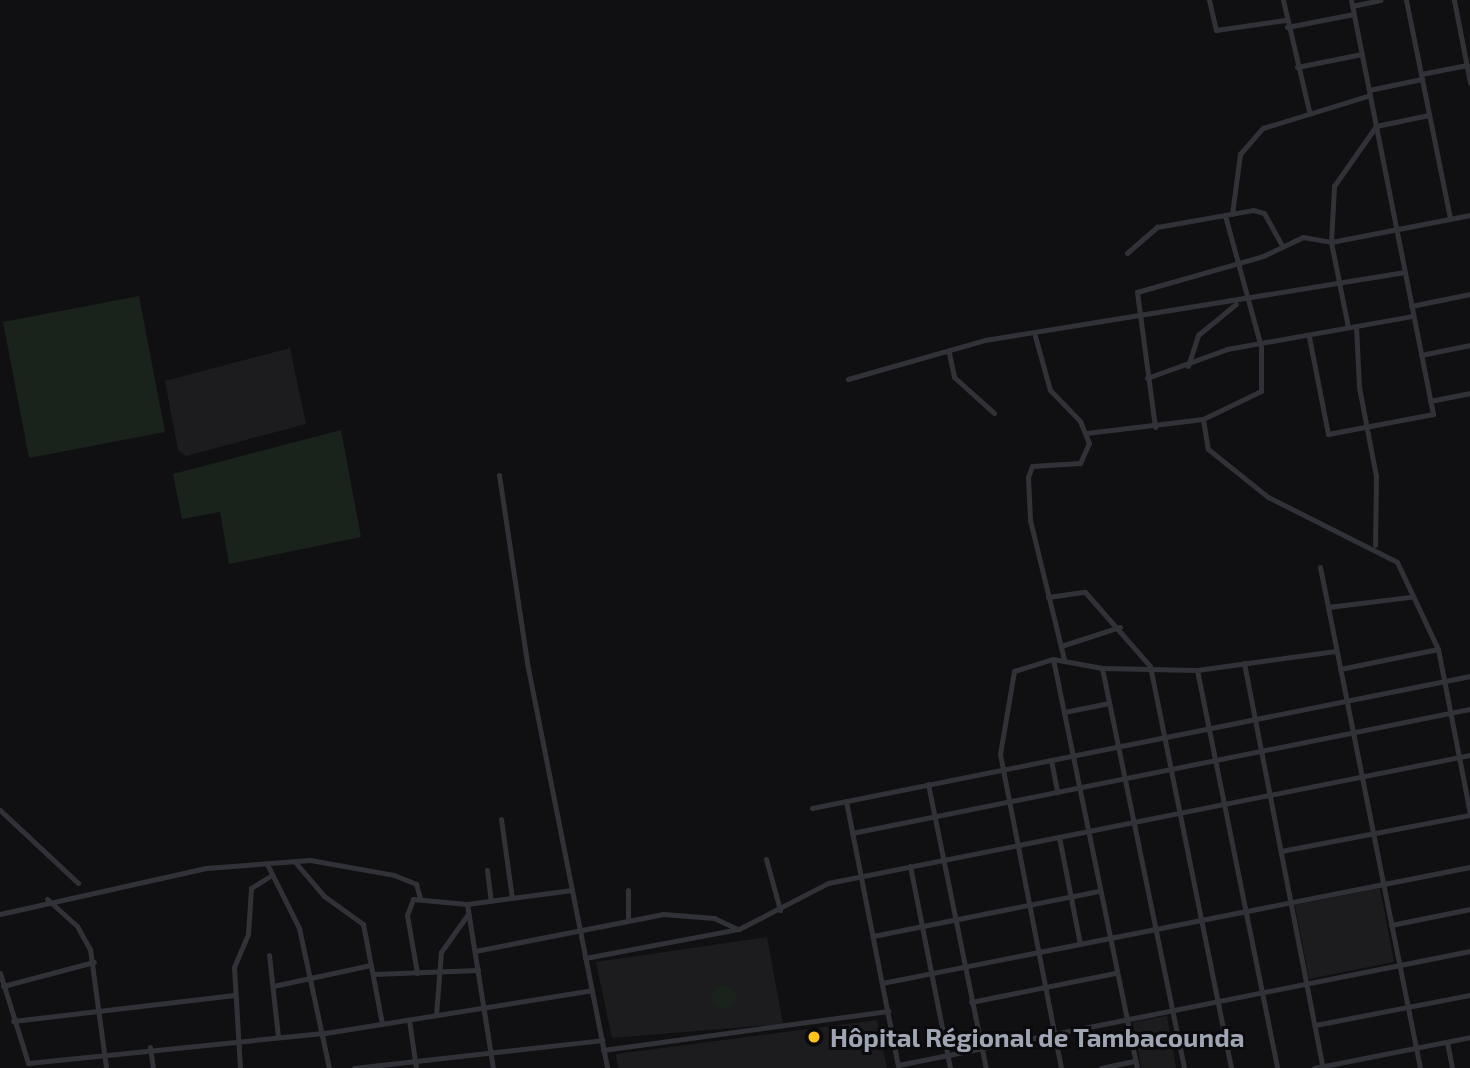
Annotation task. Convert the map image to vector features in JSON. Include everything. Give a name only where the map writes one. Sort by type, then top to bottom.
[{"type":"street","points":[[1209,0],[1216,30],[1285,20]]},
{"type":"street","points":[[1283,0],[1285,20],[1309,111]]},
{"type":"street","points":[[1309,337],[1324,431],[1367,428],[1433,414],[1352,3],[1380,0]]},
{"type":"street","points":[[1406,0],[1450,219]]},
{"type":"street","points":[[1454,0],[1470,82]]},
{"type":"street","points":[[1287,27],[1354,14]]},
{"type":"street","points":[[1297,67],[1362,54]]},
{"type":"street","points":[[1086,433],[1155,427],[1203,419],[1261,391],[1261,347],[1229,214],[1247,144],[1276,120],[1421,76],[1467,65]]},
{"type":"street","points":[[1348,327],[1331,242],[1334,187],[1376,126],[1429,115]]},
{"type":"street","points":[[1127,253],[1157,227],[1229,214],[1264,213],[1282,245]]},
{"type":"street","points":[[1155,427],[1138,319],[1137,292],[1241,262],[1303,237],[1331,242],[1470,215]]},
{"type":"street","points":[[848,379],[949,353],[985,340],[1035,336],[1405,272]]},
{"type":"street","points":[[1411,306],[1470,294]]},
{"type":"street","points":[[1188,367],[1198,335],[1238,302]]},
{"type":"street","points":[[1147,378],[1188,367],[1227,349],[1261,347],[1348,327],[1413,316]]},
{"type":"street","points":[[1356,326],[1367,428],[1376,476],[1375,545]]},
{"type":"street","points":[[1035,336],[1050,390],[1086,433],[1085,460],[1032,466],[1028,477],[1028,514],[1064,660]]},
{"type":"street","points":[[1421,355],[1470,345]]},
{"type":"street","points":[[949,353],[954,377],[994,413]]},
{"type":"street","points":[[1430,401],[1470,393]]},
{"type":"street","points":[[1203,419],[1208,449],[1268,497],[1332,534],[1375,545],[1397,562],[1410,597],[1437,649],[1470,814],[1280,851]]},
{"type":"street","points":[[499,475],[554,799],[607,1068]]},
{"type":"street","points":[[1320,567],[1399,965],[1410,1006],[1420,1068]]},
{"type":"street","points":[[1048,597],[1085,592],[1119,627],[1150,666],[1231,1068]]},
{"type":"street","points":[[1328,607],[1410,597]]},
{"type":"street","points":[[1061,646],[1119,627]]},
{"type":"street","points":[[1340,669],[1437,649]]},
{"type":"street","points":[[1061,1068],[1002,770],[999,743],[1010,678],[1022,664],[1053,659],[1102,668],[1150,666],[1197,670],[1336,651]]},
{"type":"street","points":[[1053,659],[1115,973],[1128,1019],[1136,1065],[1101,1068]]},
{"type":"street","points":[[1244,663],[1323,1067]]},
{"type":"street","points":[[1102,668],[1184,1068]]},
{"type":"street","points":[[1197,670],[1277,1068]]},
{"type":"street","points":[[812,807],[1470,676]]},
{"type":"street","points":[[1064,712],[1109,703]]},
{"type":"street","points":[[852,832],[1470,709]]},
{"type":"street","points":[[585,958],[738,929],[780,911],[828,883],[1470,755]]},
{"type":"street","points":[[1051,760],[1057,792]]},
{"type":"street","points":[[928,784],[986,1068]]},
{"type":"street","points":[[846,801],[898,1066],[1470,951]]},
{"type":"street","points":[[0,810],[78,883]]},
{"type":"street","points":[[501,819],[512,898]]},
{"type":"street","points":[[1059,837],[1080,944]]},
{"type":"street","points":[[766,859],[780,911]]},
{"type":"street","points":[[294,862],[324,896],[359,919],[382,1024]]},
{"type":"street","points":[[0,914],[47,899],[206,868],[294,862],[381,870],[416,884],[420,898]]},
{"type":"street","points":[[267,864],[296,919],[325,1033],[329,1068]]},
{"type":"street","points":[[910,866],[950,1068]]},
{"type":"street","points":[[882,983],[1470,867]]},
{"type":"street","points":[[487,870],[491,901]]},
{"type":"street","points":[[240,1068],[234,967],[249,930],[251,888],[272,875]]},
{"type":"street","points":[[417,973],[407,906],[420,898],[467,904],[572,890]]},
{"type":"street","points":[[628,890],[628,918]]},
{"type":"street","points":[[873,936],[1099,891]]},
{"type":"street","points":[[47,899],[77,926],[94,962],[106,1068]]},
{"type":"street","points":[[467,904],[493,1068]]},
{"type":"street","points":[[1391,925],[1470,909]]},
{"type":"street","points":[[436,1015],[441,952],[468,914]]},
{"type":"street","points":[[475,951],[581,932],[628,918],[714,918],[738,929]]},
{"type":"street","points":[[269,956],[278,1037]]},
{"type":"street","points":[[4,986],[94,962]]},
{"type":"street","points":[[273,986],[308,973],[371,965]]},
{"type":"street","points":[[373,974],[478,970]]},
{"type":"street","points":[[0,973],[28,1063],[150,1047],[325,1033],[592,990]]},
{"type":"street","points":[[971,1002],[1115,973]]},
{"type":"street","points":[[13,1021],[234,995]]},
{"type":"street","points":[[1315,1025],[1470,995]]},
{"type":"street","points":[[603,1050],[888,1012]]},
{"type":"street","points":[[409,1020],[415,1065]]},
{"type":"street","points":[[1314,1068],[1470,1037]]},
{"type":"street","points":[[354,1068],[415,1065],[491,1053],[602,1041]]},
{"type":"street","points":[[1447,1042],[1452,1068]]},
{"type":"street","points":[[150,1047],[153,1068]]},
{"type":"street","points":[[62,1059],[63,1068]]},
{"type":"shaded area","points":[[139,296],[165,432],[29,458],[3,322]]},
{"type":"shaded area","points":[[290,348],[306,424],[186,456],[178,450],[165,381]]},
{"type":"shaded area","points":[[341,430],[361,537],[229,564],[220,512],[182,519],[173,474]]},
{"type":"shaded area","points":[[1380,888],[1394,962],[1309,979],[1295,905]]},
{"type":"shaded area","points":[[767,937],[783,1024],[612,1038],[596,962]]},
{"type":"shaded area","points":[[724,985],[733,988],[736,997],[733,1006],[724,1009],[715,1006],[712,997],[715,988]]},
{"type":"shaded area","points":[[1167,1016],[1176,1068],[1141,1068],[1133,1022]]},
{"type":"shaded area","name":"Hôpital Régional de Tambacounda","points":[[877,1020],[887,1068],[618,1068],[616,1054]]},
{"type":"place","name":"Hôpital Régional de Tambacounda","points":[[814,1037]]}]
